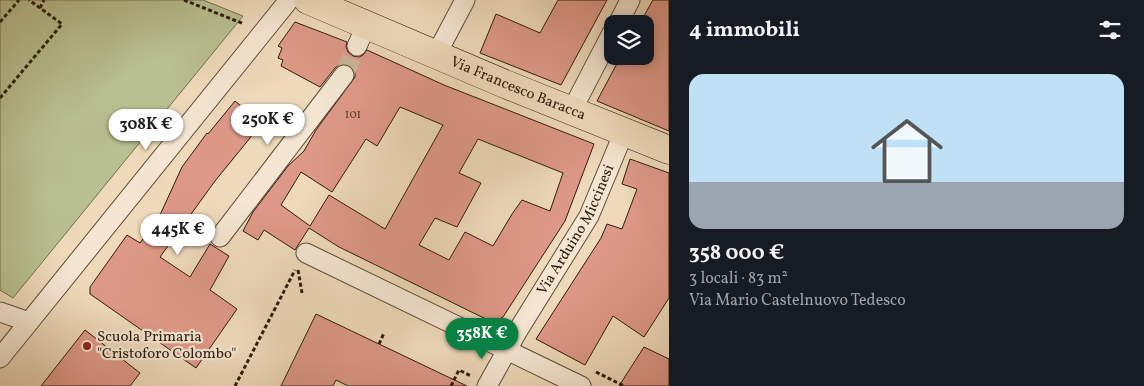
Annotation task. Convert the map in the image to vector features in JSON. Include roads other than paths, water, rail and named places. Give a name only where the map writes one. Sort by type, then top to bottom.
[{"type":"main road","name":"Via Francesco Baracca","points":[[308,0],[362,35],[436,55],[669,150]]},
{"type":"street","points":[[0,358],[289,0]]},
{"type":"street","points":[[436,55],[465,0]]},
{"type":"street","points":[[622,15],[630,0]]},
{"type":"street","points":[[572,110],[604,48]]},
{"type":"street","points":[[220,237],[344,75]]},
{"type":"street","name":"Via Arduino Miccinesi","points":[[479,381],[507,350],[589,216],[624,132]]},
{"type":"street","points":[[306,253],[581,386]]},
{"type":"street","points":[[0,312],[29,322]]},
{"type":"tunnel","points":[[344,75],[357,46]]},
{"type":"place","name":"Scuola Primaria \"Cristoforo Colombo\"","points":[[87,346]]}]
